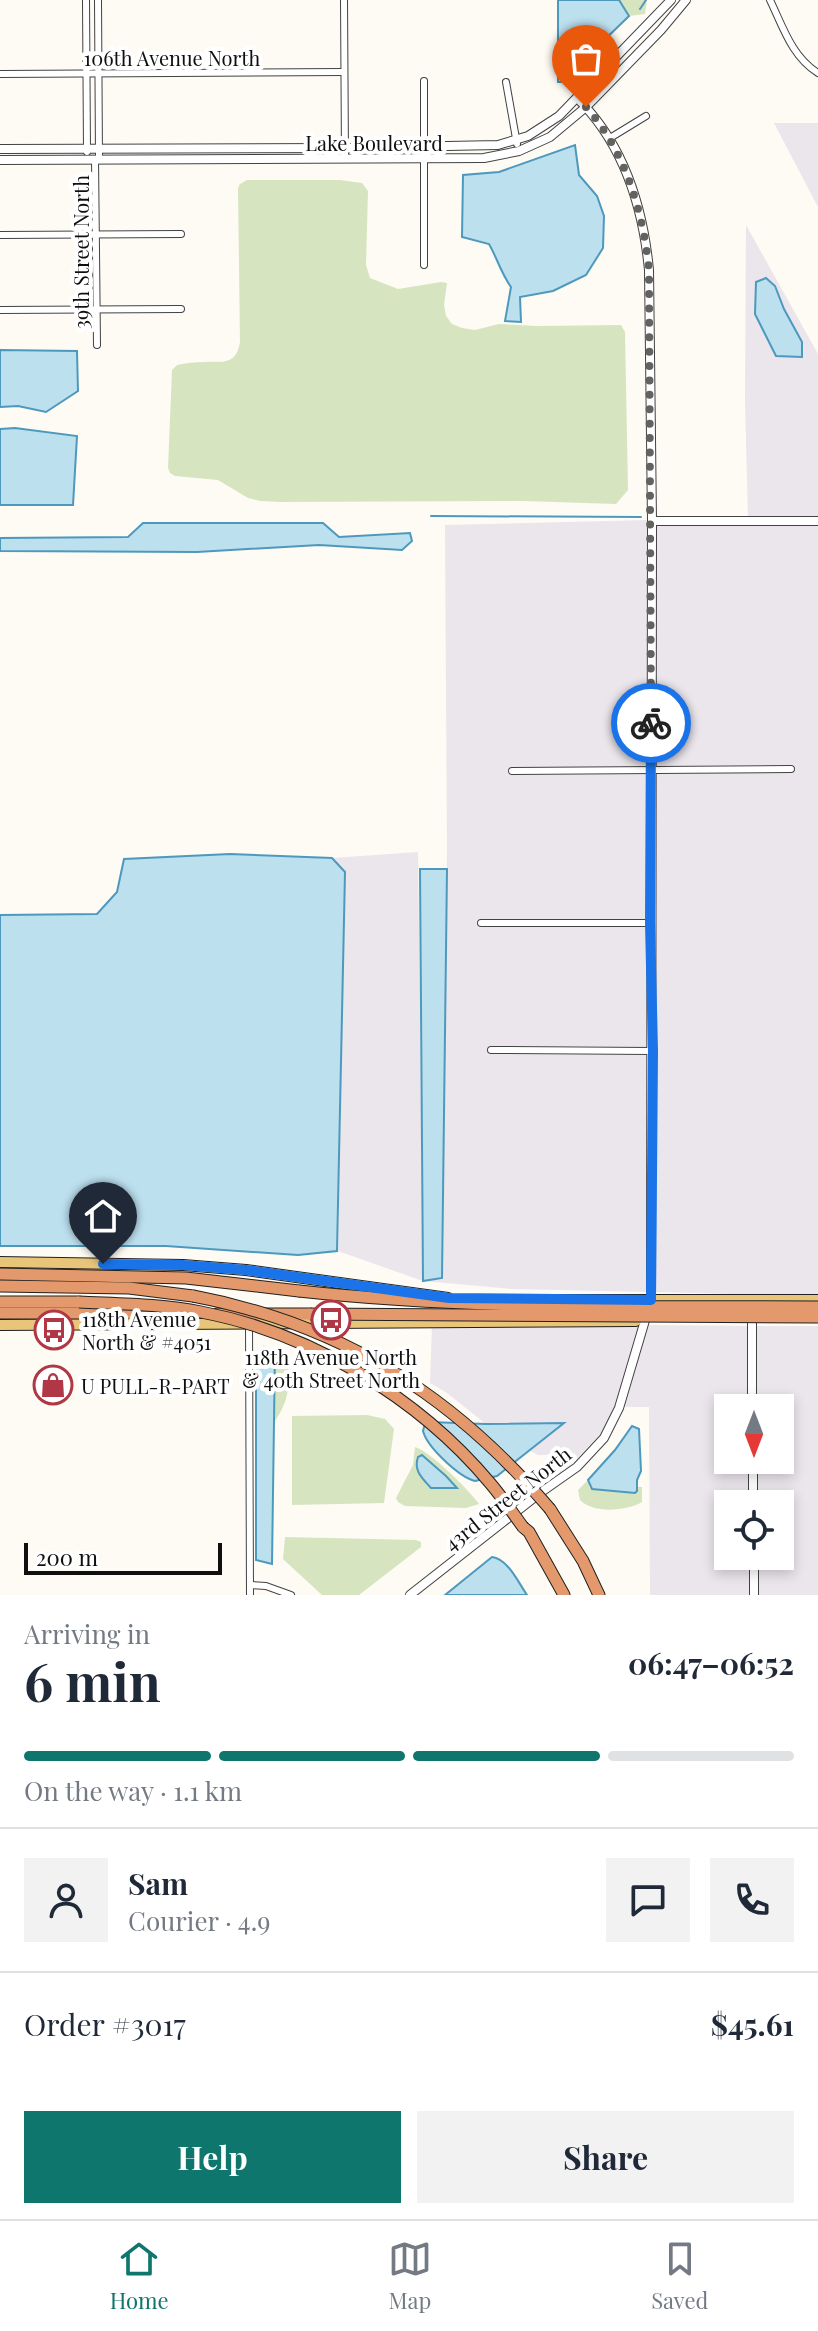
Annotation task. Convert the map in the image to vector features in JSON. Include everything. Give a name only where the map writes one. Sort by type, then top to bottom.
[{"type":"highway","points":[[0,1274],[186,1278],[390,1300],[517,1305],[818,1307]]},
{"type":"highway","points":[[0,1286],[129,1288],[193,1296],[288,1320],[340,1342],[432,1396],[516,1470],[550,1509],[583,1561],[599,1595]]},
{"type":"highway","points":[[0,1302],[79,1302],[198,1311],[256,1326],[313,1349],[384,1389],[425,1419],[479,1471],[529,1532],[564,1595]]},
{"type":"highway","points":[[0,1313],[818,1319]]},
{"type":"main road","points":[[0,1262],[198,1266],[272,1273],[449,1298],[818,1300]]},
{"type":"main road","points":[[0,1325],[818,1319]]},
{"type":"street","name":"39th Street North","points":[[86,0],[87,148],[94,159]]},
{"type":"street","name":"39th Street North","points":[[97,345],[94,159],[99,148],[98,0]]},
{"type":"street","points":[[344,0],[345,158]]},
{"type":"street","name":"Lake Boulevard","points":[[0,149],[424,147],[498,145],[517,141],[542,129],[559,116],[671,0]]},
{"type":"street","name":"Lake Boulevard","points":[[0,160],[484,158],[519,151],[550,137],[586,107],[686,0]]},
{"type":"street","points":[[770,0],[799,58],[818,73]]},
{"type":"street","name":"106th Avenue North","points":[[0,74],[344,72]]},
{"type":"street","points":[[424,81],[424,265]]},
{"type":"street","points":[[506,82],[519,151]]},
{"type":"street","name":"43rd Street North","points":[[410,1595],[577,1467],[604,1438],[619,1408],[651,1300],[652,521],[647,253],[629,181],[610,138],[577,98]]},
{"type":"street","points":[[610,138],[646,116]]},
{"type":"street","points":[[0,235],[181,234]]},
{"type":"street","points":[[0,310],[181,309]]},
{"type":"street","points":[[652,521],[818,521]]},
{"type":"street","points":[[512,771],[791,769]]},
{"type":"street","points":[[481,923],[650,923]]},
{"type":"street","points":[[491,1050],[653,1051]]},
{"type":"street","points":[[752,1321],[752,1394]]},
{"type":"street","points":[[249,1322],[250,1595]]},
{"type":"street","points":[[754,1570],[754,1595]]},
{"type":"street","points":[[250,1585],[266,1586],[291,1595]]},
{"type":"shaded area","points":[[774,123],[818,123],[818,207]]},
{"type":"shaded area","points":[[746,225],[818,354],[818,517],[748,517]],"holes":[[[756,282],[775,286],[784,309],[776,356],[755,314]]]},
{"type":"shaded area","points":[[648,520],[647,766],[508,768],[509,775],[647,774],[647,919],[477,920],[478,927],[647,927],[649,1047],[489,1046],[488,1054],[649,1055],[648,1292],[512,1289],[423,1281],[338,1251],[345,872],[332,858],[418,852],[423,1280],[442,1278],[447,849],[445,525]]},
{"type":"shaded area","points":[[655,525],[818,525],[818,1296],[655,1292],[654,774],[794,772],[794,765],[654,766]]},
{"type":"shaded area","points":[[639,1325],[616,1407],[604,1430],[564,1472],[552,1480],[566,1465],[559,1450],[538,1455],[529,1450],[563,1423],[486,1424],[430,1383],[432,1326]]},
{"type":"shaded area","points":[[646,1325],[748,1326],[749,1394],[714,1394],[714,1474],[749,1474],[750,1490],[714,1490],[714,1570],[750,1570],[751,1595],[650,1595],[649,1407],[623,1407]]},
{"type":"shaded area","points":[[755,1326],[818,1326],[818,1595],[758,1595],[757,1570],[794,1570],[794,1490],[757,1490],[756,1474],[794,1474],[794,1394],[756,1394]]},
{"type":"green space","points":[[619,0],[647,0],[645,14],[629,16]]},
{"type":"green space","points":[[247,180],[340,180],[362,183],[368,191],[366,265],[370,278],[398,289],[447,283],[446,316],[452,324],[462,328],[475,330],[499,324],[621,325],[625,332],[628,490],[616,504],[523,501],[280,502],[248,498],[218,480],[170,473],[172,370],[177,365],[228,361],[238,350],[238,188]]},
{"type":"green space","points":[[263,1345],[287,1353],[289,1358],[286,1399],[274,1423],[275,1351],[263,1351]]},
{"type":"green space","points":[[367,1415],[385,1419],[394,1429],[384,1503],[292,1505],[292,1416]]},
{"type":"green space","points":[[415,1447],[440,1464],[479,1504],[466,1508],[405,1506],[398,1502],[396,1498],[413,1465]]},
{"type":"green space","points":[[588,1480],[590,1488],[595,1490],[635,1493],[637,1487],[642,1487],[642,1502],[619,1509],[593,1507],[580,1500],[578,1490]]},
{"type":"green space","points":[[285,1537],[416,1540],[421,1542],[421,1547],[359,1595],[322,1595],[283,1559]]},
{"type":"water","points":[[558,0],[619,0],[629,16],[561,82],[558,82]]},
{"type":"water","points":[[575,145],[579,175],[597,196],[604,216],[603,248],[586,275],[553,291],[520,297],[521,322],[505,321],[511,287],[492,249],[489,244],[462,237],[463,175],[499,172]]},
{"type":"water","points":[[766,278],[775,286],[802,342],[802,357],[776,356],[755,314],[756,282]]},
{"type":"water","points":[[0,350],[77,351],[78,391],[46,412],[18,406],[0,407]]},
{"type":"water","points":[[0,429],[77,436],[73,505],[0,505]]},
{"type":"water","points":[[143,523],[323,523],[339,537],[410,533],[412,541],[402,550],[319,545],[197,552],[0,551],[0,538],[128,537]]},
{"type":"water","points":[[230,854],[332,858],[345,872],[337,1251],[298,1255],[166,1246],[0,1246],[0,915],[97,914],[117,892],[124,859]]},
{"type":"water","points":[[420,869],[447,869],[442,1278],[423,1281]]},
{"type":"water","points":[[275,1350],[272,1564],[256,1560],[256,1352]]},
{"type":"water","points":[[425,1423],[564,1423],[497,1476],[475,1481],[453,1468],[437,1453],[423,1431]]},
{"type":"water","points":[[632,1426],[639,1429],[641,1471],[637,1491],[592,1489],[588,1480]]},
{"type":"water","points":[[422,1455],[457,1488],[431,1488],[418,1471],[418,1457]]},
{"type":"water","points":[[492,1557],[508,1566],[527,1595],[445,1595]]},
{"type":"waterway","points":[[640,9],[646,0]]},
{"type":"waterway","points":[[431,516],[641,517]]},
{"type":"way so far","points":[[586,107],[610,138],[629,181],[649,270],[651,723]]},
{"type":"place","name":"118th Avenue North & 40th Street North","points":[[331,1320]]},
{"type":"place","name":"118th Avenue North & #4051","points":[[54,1330]]},
{"type":"place","name":"U PULL-R-PART","points":[[53,1385]]},
{"type":"route","points":[[103,1264],[246,1270],[449,1298],[651,1300],[651,723]]}]
